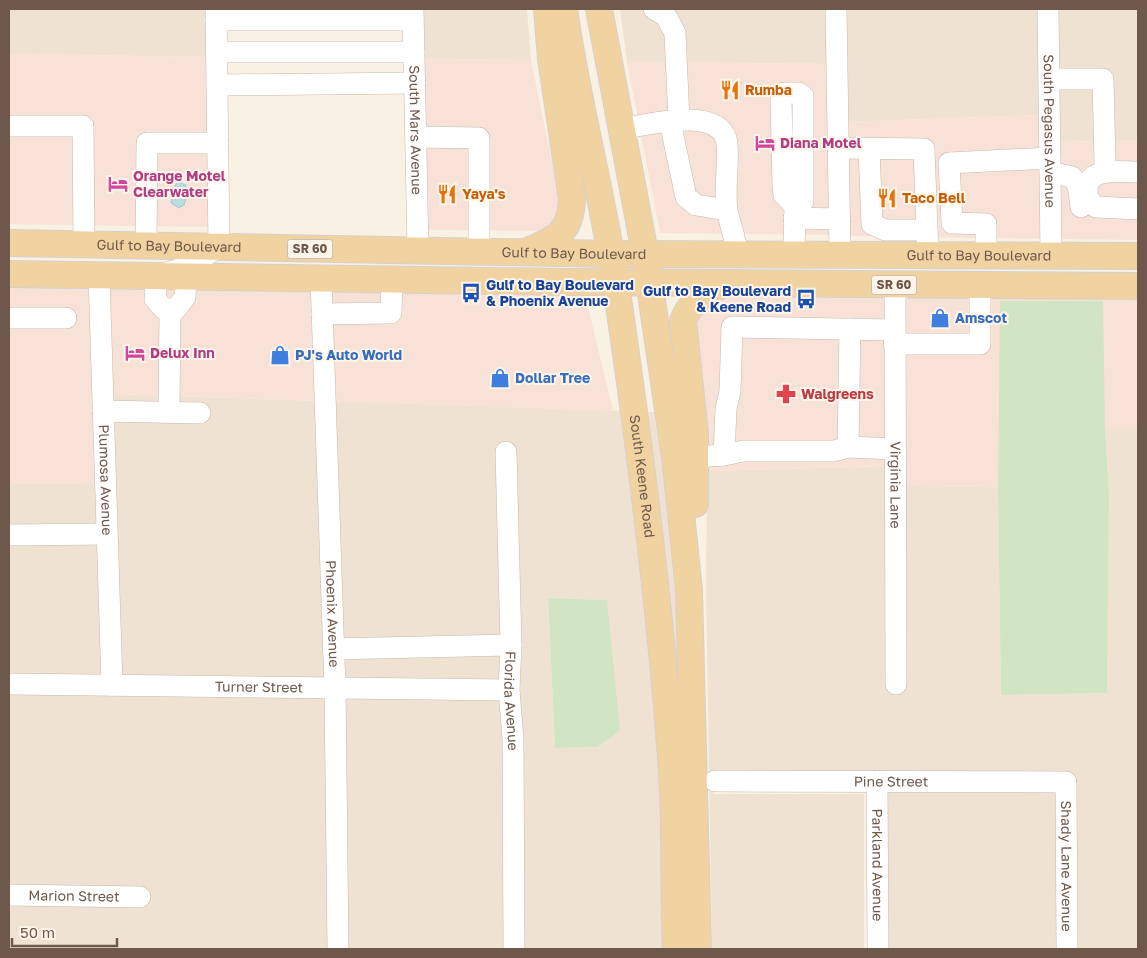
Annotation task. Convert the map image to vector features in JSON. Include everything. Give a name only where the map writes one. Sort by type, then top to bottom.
[{"type":"main road","points":[[526,252],[548,243],[560,235],[569,223],[572,212],[572,199],[551,59],[547,9]]},
{"type":"main road","name":"South Keene Road","points":[[564,9],[571,61],[616,283],[640,454],[663,645],[673,777],[676,949]]},
{"type":"main road","points":[[599,9],[645,253],[675,458],[688,590],[698,949]]},
{"type":"main road","name":"Gulf to Bay Boulevard","points":[[9,244],[611,254],[840,254],[927,242],[986,255],[1138,256]]},
{"type":"main road","name":"SR 60","points":[[9,274],[616,283],[1138,286]]},
{"type":"main road","points":[[688,590],[694,558],[695,434],[683,321],[689,307],[698,297],[723,284]]},
{"type":"street","points":[[654,9],[666,16],[675,33],[674,121],[686,198],[696,205],[727,210]]},
{"type":"street","points":[[836,9],[840,254]]},
{"type":"street","name":"South Pegasus Avenue","points":[[1048,9],[1051,255]]},
{"type":"street","points":[[186,276],[185,297],[176,309],[164,309],[155,299],[157,276],[189,266],[219,247],[216,14],[413,14]]},
{"type":"street","name":"South Mars Avenue","points":[[413,14],[418,250]]},
{"type":"street","points":[[217,52],[414,52]]},
{"type":"street","points":[[1048,79],[1103,79],[1105,164]]},
{"type":"street","points":[[217,85],[415,84]]},
{"type":"street","points":[[621,129],[674,121],[704,120],[719,128],[727,142],[727,210],[736,241],[737,254]]},
{"type":"street","points":[[9,126],[83,126],[84,245]]},
{"type":"street","points":[[416,137],[479,138],[479,251]]},
{"type":"street","points":[[146,246],[148,143],[218,143]]},
{"type":"street","points":[[838,148],[924,149],[927,242],[884,230],[872,224],[869,149]]},
{"type":"street","points":[[986,255],[986,224],[952,223],[949,163],[1138,164]]},
{"type":"street","points":[[1050,165],[1072,177],[1078,185],[1079,202],[1084,213],[1095,218],[1138,217]]},
{"type":"street","points":[[1138,172],[1097,174],[1089,180],[1087,186],[1088,196],[1096,208],[1138,209]]},
{"type":"street","points":[[794,254],[794,212],[840,219]]},
{"type":"street","name":"Plumosa Avenue","points":[[98,275],[112,685]]},
{"type":"street","name":"Phoenix Avenue","points":[[321,278],[335,688],[338,949]]},
{"type":"street","points":[[322,314],[391,313],[392,280]]},
{"type":"street","name":"Virginia Lane","points":[[895,285],[896,684]]},
{"type":"street","points":[[733,453],[726,409],[730,391],[732,327],[850,329],[894,337],[980,344],[980,285]]},
{"type":"street","points":[[169,411],[170,309]]},
{"type":"street","points":[[9,318],[66,318]]},
{"type":"street","points":[[848,447],[850,329]]},
{"type":"street","points":[[103,411],[200,413]]},
{"type":"street","points":[[695,456],[733,453],[834,451],[848,447],[895,449]]},
{"type":"street","name":"Florida Avenue","points":[[506,452],[511,645],[509,690],[513,739],[514,949]]},
{"type":"street","points":[[9,535],[107,534]]},
{"type":"street","points":[[333,649],[511,645]]},
{"type":"street","name":"Turner Street","points":[[9,684],[509,690]]},
{"type":"street","name":"Pine Street","points":[[715,781],[1066,782]]},
{"type":"street","name":"Parkland Avenue","points":[[877,781],[878,949]]},
{"type":"street","name":"Shady Lane Avenue","points":[[1066,782],[1067,949]]},
{"type":"street","name":"Marion Street","points":[[9,895],[140,897]]},
{"type":"shaded area","points":[[9,9],[209,9],[209,57],[9,54]]},
{"type":"shaded area","points":[[420,9],[527,9],[531,60],[422,59]]},
{"type":"shaded area","points":[[620,9],[829,9],[830,64],[627,62]]},
{"type":"shaded area","points":[[844,9],[1040,9],[1042,115],[845,122]]},
{"type":"shaded area","points":[[1055,9],[1138,9],[1138,140],[1057,142]]},
{"type":"shaded area","points":[[9,54],[209,57],[211,227],[9,224]]},
{"type":"shaded area","points":[[422,59],[531,60],[563,216],[551,231],[425,230]]},
{"type":"shaded area","points":[[627,62],[830,64],[833,235],[660,233]]},
{"type":"shaded area","points":[[1042,115],[1044,239],[847,236],[845,122]]},
{"type":"shaded area","points":[[1138,140],[1138,240],[1058,239],[1057,142]]},
{"type":"shaded area","points":[[9,283],[92,284],[98,483],[9,484]]},
{"type":"shaded area","points":[[106,284],[314,287],[318,401],[114,394],[115,482]]},
{"type":"shaded area","points":[[329,287],[584,290],[613,411],[332,401]]},
{"type":"shaded area","points":[[724,292],[887,294],[888,466],[707,471],[694,312]]},
{"type":"shaded area","points":[[902,294],[1138,297],[1138,427],[1105,427],[1109,494],[1107,693],[1001,695],[998,487],[902,486]]},
{"type":"shaded area","points":[[114,394],[318,401],[327,680],[119,677]]},
{"type":"shaded area","points":[[332,401],[627,411],[656,646],[669,949],[521,949],[519,650],[513,444],[499,444],[504,651],[502,682],[341,680]],"holes":[[[548,598],[607,600],[597,747],[555,748]]]},
{"type":"shaded area","points":[[641,412],[662,412],[681,589],[691,949]]},
{"type":"shaded area","points":[[1105,427],[1138,427],[1138,949],[1074,949],[1073,774],[712,771],[713,794],[864,794],[864,949],[712,949],[706,590],[707,471],[888,466],[889,692],[903,692],[902,486],[998,487],[1001,695],[1106,693],[1109,494]]},
{"type":"shaded area","points":[[98,483],[104,677],[9,676],[9,484]]},
{"type":"shaded area","points":[[9,692],[327,696],[331,949],[9,949],[9,903],[147,904],[147,889],[9,887]]},
{"type":"shaded area","points":[[342,696],[502,698],[507,949],[345,949]]},
{"type":"shaded area","points":[[884,789],[1059,790],[1060,949],[885,949]]},
{"type":"green space","points":[[1000,301],[1103,301],[1105,427],[1109,494],[1107,693],[1001,695],[998,487]]},
{"type":"green space","points":[[548,598],[607,600],[620,731],[597,747],[555,748]]},
{"type":"water","points":[[178,182],[186,185],[186,199],[184,205],[179,208],[171,203],[174,189]]},
{"type":"place","name":"Rumba","points":[[730,90]]},
{"type":"place","name":"Diana Motel","points":[[765,143]]},
{"type":"place","name":"Orange Motel Clearwater","points":[[118,184]]},
{"type":"place","name":"Yaya's","points":[[447,194]]},
{"type":"place","name":"Taco Bell","points":[[887,198]]},
{"type":"place","name":"Gulf to Bay Boulevard & Phoenix Avenue","points":[[471,293]]},
{"type":"place","name":"Gulf to Bay Boulevard & Keene Road","points":[[806,299]]},
{"type":"place","name":"Amscot","points":[[940,318]]},
{"type":"place","name":"Delux Inn","points":[[135,353]]},
{"type":"place","name":"PJ's Auto World","points":[[280,355]]},
{"type":"place","name":"Dollar Tree","points":[[500,378]]},
{"type":"place","name":"Walgreens","points":[[786,394]]}]
